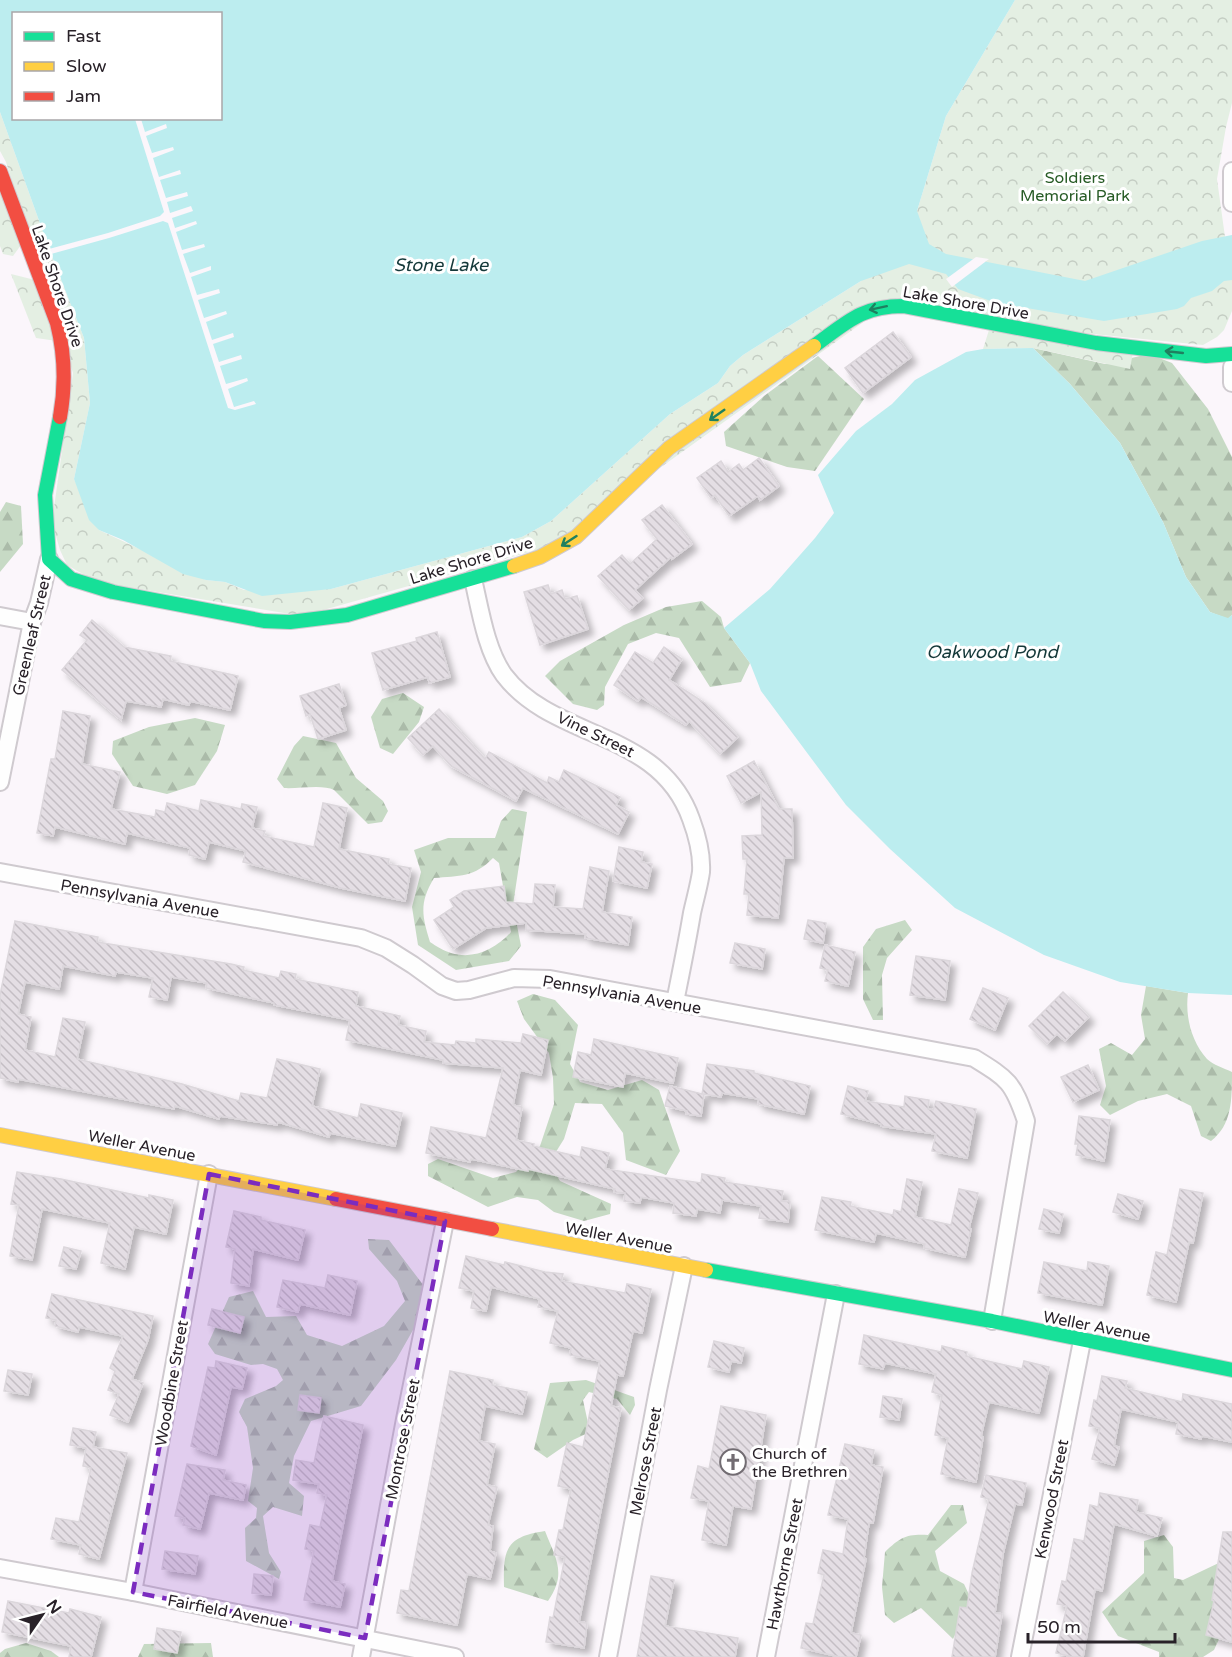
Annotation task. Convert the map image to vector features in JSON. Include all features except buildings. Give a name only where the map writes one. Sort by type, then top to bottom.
[{"type":"street","name":"Lake Shore Drive","points":[[0,171],[60,332],[66,360],[64,389],[45,498],[49,559],[71,579],[113,592],[264,621],[290,622],[347,615],[540,557],[576,537],[669,448],[860,313],[873,308],[909,306],[1095,343],[1206,356],[1232,354]]},
{"type":"street","points":[[1232,171],[1232,203]]},
{"type":"street","points":[[1232,367],[1232,383]]},
{"type":"street","name":"Greenleaf Street","points":[[0,782],[32,622],[39,603],[49,559]]},
{"type":"street","name":"Vine Street","points":[[473,579],[493,655],[503,674],[521,694],[538,706],[640,756],[676,789],[687,809],[697,836],[701,871],[675,1002]]},
{"type":"street","points":[[0,616],[32,622]]},
{"type":"street","name":"Pennsylvania Avenue","points":[[0,872],[361,938],[386,948],[442,986],[456,991],[469,990],[514,978],[550,979],[974,1058],[1003,1076],[1018,1096],[1026,1121],[992,1321]]},
{"type":"street","name":"Weller Avenue","points":[[0,1135],[684,1266],[992,1321],[1232,1370]]},
{"type":"street","name":"Woodbine Street","points":[[133,1592],[209,1174]]},
{"type":"street","name":"Montrose Street","points":[[362,1657],[405,1419],[445,1221]]},
{"type":"street","name":"Melrose Street","points":[[608,1657],[658,1390],[684,1266]]},
{"type":"street","name":"Hawthorne Street","points":[[766,1657],[836,1294]]},
{"type":"street","name":"Kenwood Street","points":[[1020,1657],[1082,1341]]},
{"type":"street","name":"Fairfield Avenue","points":[[0,1568],[133,1592],[455,1657]]},
{"type":"highlighted area","points":[[209,1174],[445,1221],[365,1638],[133,1592]]},
{"type":"green space","name":"Soldiers Memorial Park","points":[[1015,0],[1232,0],[1232,103],[1217,179],[1232,269],[1232,311],[1224,330],[1217,337],[1203,345],[1083,333],[897,298],[551,546],[302,616],[97,582],[67,565],[52,522],[73,373],[6,162],[0,151],[0,112],[84,338],[90,403],[74,479],[99,530],[206,580],[225,582],[244,590],[331,589],[522,537],[551,521],[670,414],[718,383],[730,366],[743,355],[861,281],[917,211],[946,116]]},
{"type":"green space","points":[[0,189],[21,245],[13,256],[3,254],[0,246]]},
{"type":"green space","points":[[11,274],[35,280],[57,341],[36,338]]},
{"type":"green space","points":[[989,330],[1133,352],[1130,369],[1033,348],[983,349]]},
{"type":"green space","points":[[1033,348],[1105,364],[1149,354],[1172,363],[1208,409],[1232,457],[1232,615],[1228,619],[1210,612],[1186,577],[1163,522],[1120,443],[1070,384]]},
{"type":"green space","points":[[818,356],[864,399],[815,471],[787,467],[726,446],[724,432],[764,396]]},
{"type":"green space","points":[[6,502],[21,506],[23,544],[0,572],[0,512]]},
{"type":"green space","points":[[702,601],[721,617],[724,628],[750,663],[741,682],[710,687],[679,638],[656,633],[628,644],[605,687],[604,705],[597,710],[573,704],[545,676],[560,661],[624,625],[666,607]]},
{"type":"green space","points":[[403,693],[424,707],[419,722],[393,754],[380,748],[371,717],[382,699]]},
{"type":"green space","points":[[195,718],[225,725],[217,751],[195,785],[167,794],[133,786],[112,754],[113,741],[149,727]]},
{"type":"green space","points":[[303,736],[336,743],[356,778],[383,801],[388,811],[382,822],[368,824],[334,790],[329,788],[284,788],[277,779],[294,746]]},
{"type":"green space","points":[[512,809],[527,812],[513,905],[521,946],[509,961],[456,970],[418,945],[412,907],[421,872],[414,850],[448,838],[495,838],[501,821]],"holes":[[[493,858],[499,863],[511,932],[484,952],[468,955],[448,952],[430,942],[423,910],[426,895],[434,878],[459,876],[473,872]]]},
{"type":"green space","points":[[905,920],[912,930],[887,958],[882,975],[883,1020],[873,1020],[863,999],[863,947],[876,929]]},
{"type":"green space","points":[[1146,986],[1188,993],[1188,1019],[1201,1052],[1215,1065],[1232,1072],[1231,1102],[1227,1120],[1218,1135],[1211,1141],[1201,1136],[1191,1106],[1167,1094],[1138,1101],[1110,1115],[1100,1105],[1106,1086],[1099,1049],[1111,1043],[1132,1055],[1145,1039],[1141,1015]]},
{"type":"green space","points":[[533,994],[555,1000],[578,1025],[570,1064],[580,1082],[608,1090],[642,1080],[659,1090],[680,1151],[666,1175],[626,1160],[623,1133],[602,1104],[575,1103],[564,1139],[549,1163],[560,1181],[611,1204],[610,1214],[584,1221],[554,1212],[538,1200],[517,1197],[488,1207],[428,1176],[428,1164],[438,1159],[493,1178],[516,1172],[540,1146],[554,1104],[553,1078],[549,1053],[524,1019],[517,1001]]},
{"type":"green space","points":[[368,1239],[389,1240],[424,1286],[417,1323],[396,1360],[361,1406],[311,1421],[294,1456],[289,1483],[304,1496],[302,1516],[273,1507],[263,1516],[269,1553],[281,1572],[279,1579],[246,1561],[245,1528],[256,1518],[257,1508],[248,1501],[253,1468],[247,1427],[239,1412],[245,1399],[276,1386],[283,1380],[277,1369],[263,1364],[251,1365],[215,1354],[208,1344],[229,1297],[253,1291],[266,1317],[296,1316],[307,1335],[342,1346],[384,1326],[405,1301],[397,1281],[369,1249]]},
{"type":"green space","points":[[586,1380],[634,1397],[635,1405],[630,1415],[617,1399],[589,1392],[583,1400],[590,1432],[573,1440],[547,1458],[534,1449],[550,1383]]},
{"type":"green space","points":[[951,1505],[963,1505],[967,1523],[935,1551],[940,1571],[964,1584],[972,1601],[953,1639],[921,1608],[894,1623],[885,1615],[882,1587],[885,1552],[904,1538],[928,1535]]},
{"type":"green space","points":[[545,1531],[558,1566],[557,1583],[548,1601],[504,1587],[504,1563],[509,1547],[522,1537]]},
{"type":"green space","points":[[1164,1535],[1173,1547],[1174,1578],[1183,1580],[1225,1560],[1232,1611],[1214,1650],[1203,1657],[1159,1657],[1159,1652],[1118,1636],[1102,1612],[1144,1573],[1144,1541]]},
{"type":"green space","points":[[26,1643],[51,1651],[59,1657],[0,1657],[0,1653],[5,1649]]},
{"type":"green space","points":[[211,1643],[213,1657],[138,1657],[144,1644]]},
{"type":"water","name":"Stone Lake","points":[[0,0],[1015,0],[946,116],[917,211],[929,244],[946,254],[1085,281],[1202,241],[1232,235],[1232,280],[1224,281],[1212,291],[1191,298],[1184,306],[1177,309],[1104,321],[996,303],[958,289],[946,274],[909,264],[861,281],[743,355],[730,366],[718,383],[670,414],[551,521],[522,537],[331,589],[262,596],[225,582],[183,574],[123,540],[99,530],[89,520],[74,479],[90,403],[84,338],[0,112]]},
{"type":"water","name":"Oakwood Pond","points":[[1033,348],[1070,384],[1120,443],[1163,522],[1186,577],[1210,612],[1228,618],[1232,615],[1232,995],[1188,993],[1120,982],[1044,955],[955,908],[846,805],[761,691],[750,663],[724,628],[770,589],[834,513],[818,475],[856,431],[892,404],[915,380],[966,352],[983,349]]},
{"type":"pier","points":[[135,120],[141,120],[145,132],[166,124],[167,128],[146,136],[152,153],[173,147],[174,150],[153,158],[159,177],[180,170],[181,174],[160,180],[166,198],[187,192],[188,196],[167,202],[170,213],[191,206],[193,211],[172,218],[175,228],[196,221],[197,224],[176,232],[182,250],[204,244],[205,247],[183,254],[190,273],[211,266],[211,270],[191,277],[197,295],[219,289],[220,293],[198,300],[204,318],[226,311],[227,314],[206,322],[212,340],[233,333],[234,337],[213,344],[219,362],[241,355],[242,359],[220,366],[226,384],[247,378],[248,381],[228,389],[234,407],[254,401],[256,404],[235,410],[228,408],[168,223],[163,221],[51,254],[49,249],[108,233],[160,216],[164,212]]},
{"type":"pier","points":[[976,257],[989,259],[952,287],[946,279]]},
{"type":"traffic: fast","points":[[814,346],[855,317],[876,309],[903,306],[1096,343],[1206,356],[1232,354]]},
{"type":"traffic: fast","points":[[60,417],[45,495],[49,559],[71,579],[113,592],[264,621],[290,622],[347,615],[514,566]]},
{"type":"traffic: fast","points":[[706,1270],[992,1321],[1232,1370]]},
{"type":"traffic: slow","points":[[514,566],[540,557],[576,537],[669,448],[814,346]]},
{"type":"traffic: slow","points":[[0,1135],[336,1199]]},
{"type":"traffic: slow","points":[[492,1229],[706,1270]]},
{"type":"traffic: jam","points":[[0,171],[57,323],[64,370],[60,417]]},
{"type":"traffic: jam","points":[[336,1199],[492,1229]]},
{"type":"place","name":"Church of the Brethren","points":[[733,1462]]}]
